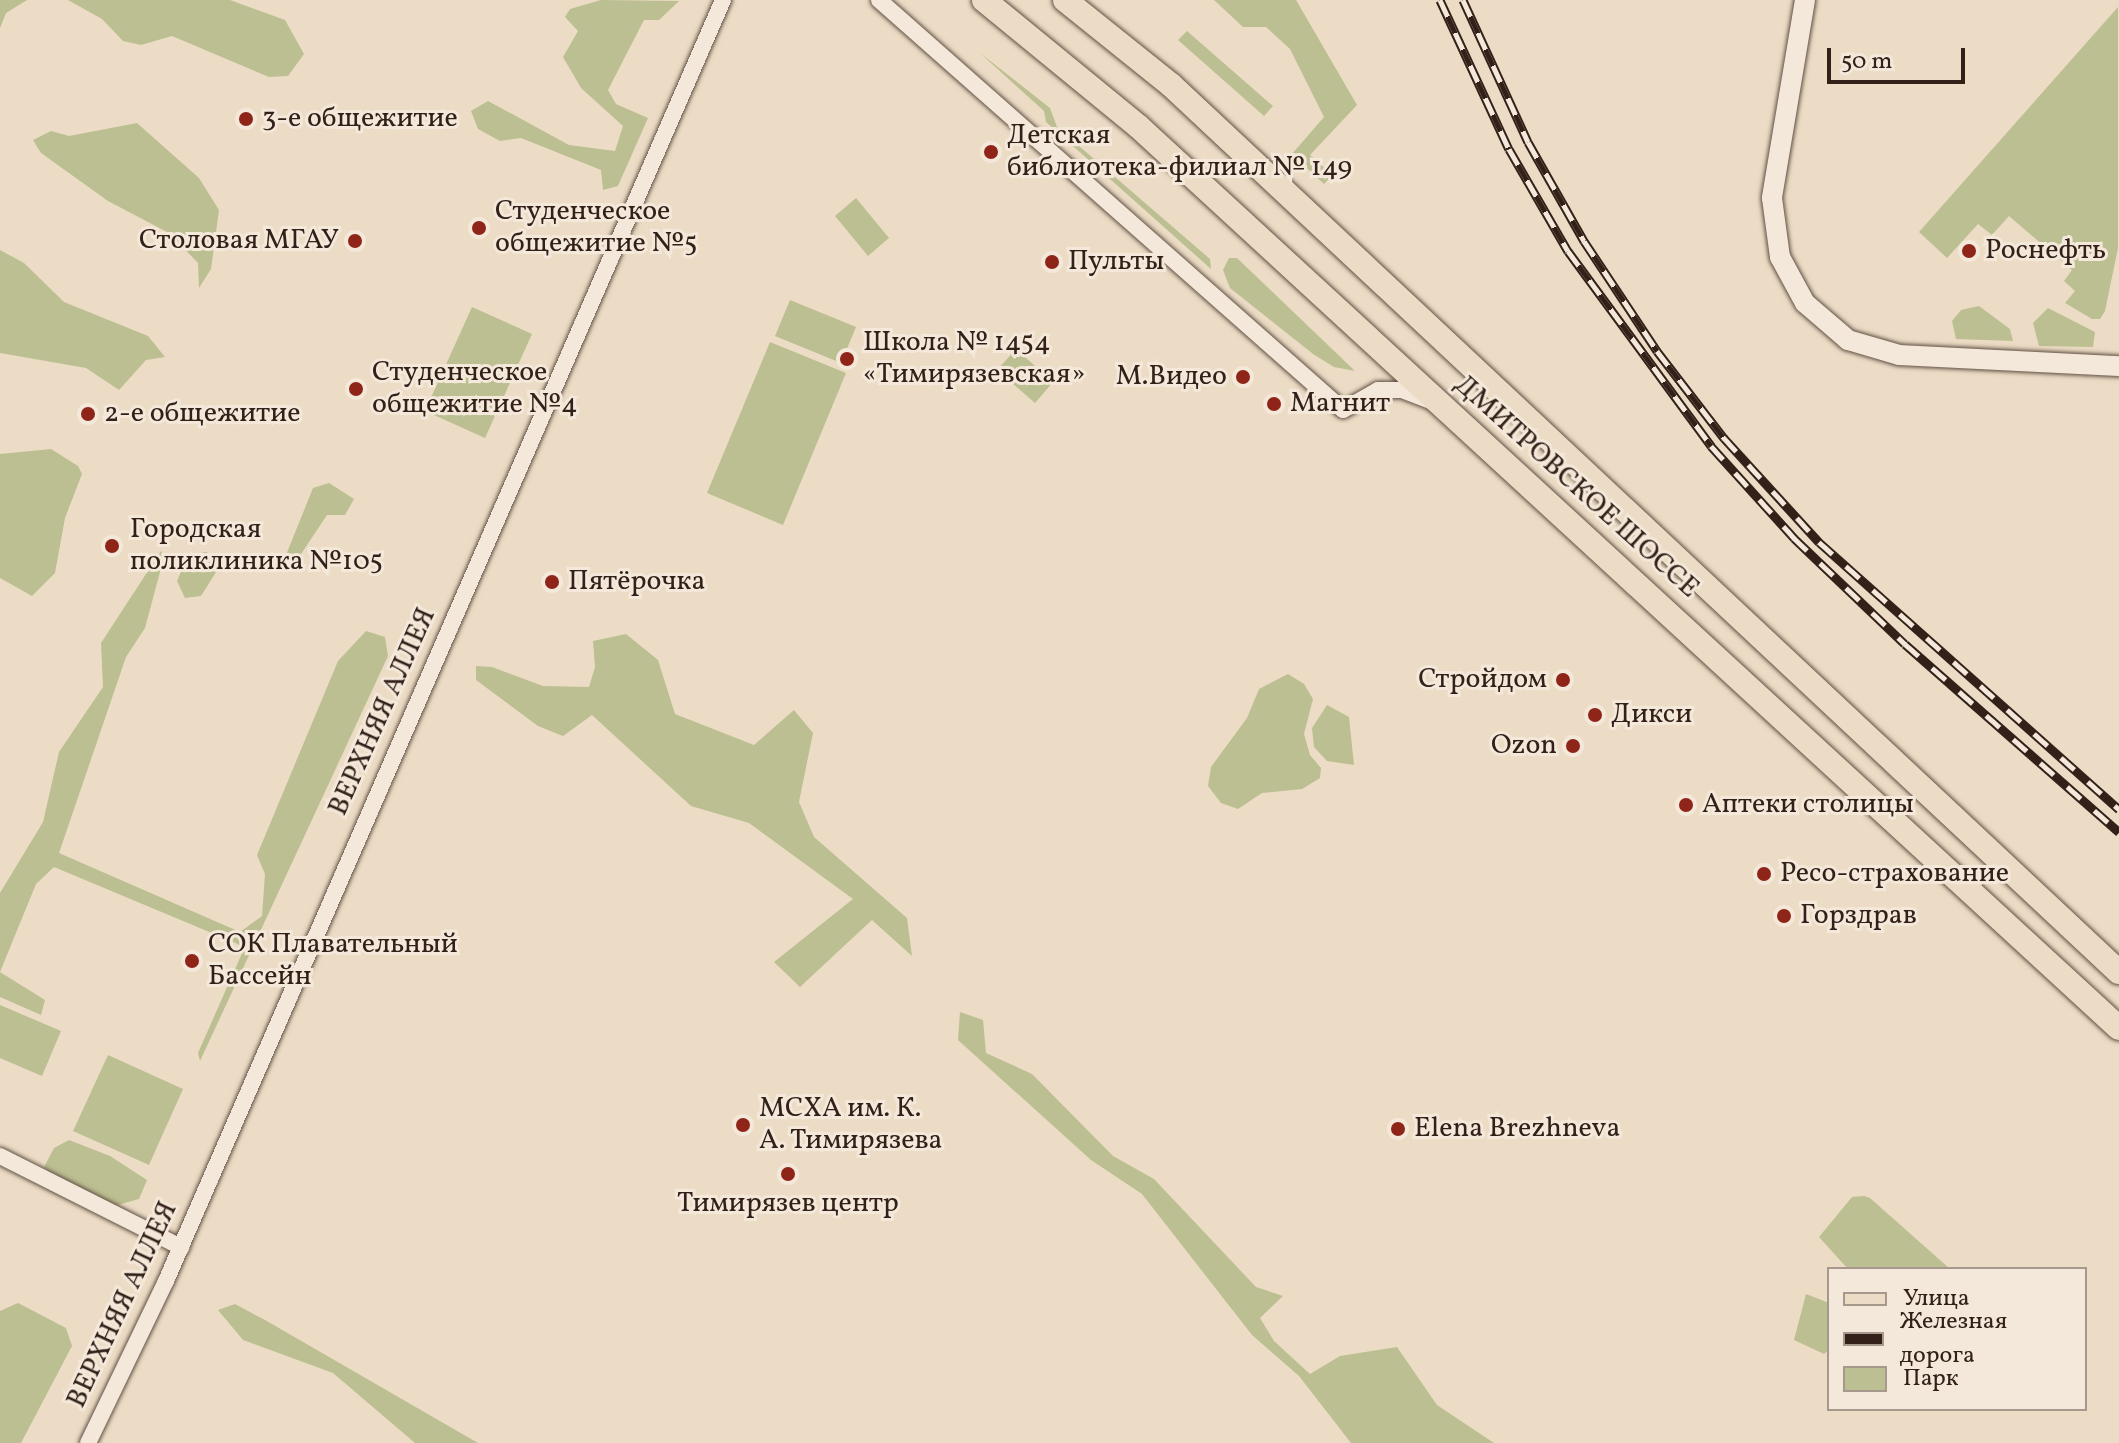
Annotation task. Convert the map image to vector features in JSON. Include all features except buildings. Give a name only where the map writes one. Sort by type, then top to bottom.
[{"type":"main road","name":"ДМИТРОВСКОЕ ШОССЕ","points":[[984,0],[1139,127],[2119,1028]]},
{"type":"main road","name":"ДМИТРОВСКОЕ ШОССЕ","points":[[1065,0],[1171,85],[2119,972]]},
{"type":"street","name":"ВЕРХНЯЯ АЛЛЕЯ","points":[[88,1443],[181,1247],[723,0]]},
{"type":"street","points":[[879,0],[1343,410],[1378,390],[1402,390],[1441,405]]},
{"type":"street","points":[[1805,0],[1772,198],[1780,257],[1805,303],[1848,340],[1899,355],[2119,366]]},
{"type":"street","points":[[0,1156],[181,1247]]},
{"type":"green space","points":[[0,0],[27,0],[6,13],[0,28]]},
{"type":"green space","points":[[68,0],[230,0],[285,20],[304,54],[288,76],[269,77],[172,36],[141,45],[123,41],[102,19]]},
{"type":"green space","points":[[601,0],[679,1],[659,20],[644,20],[608,90],[616,104],[648,118],[618,186],[603,190],[601,170],[521,138],[500,141],[478,129],[471,111],[488,101],[569,145],[615,151],[623,126],[581,88],[563,57],[578,31],[565,17],[570,9]]},
{"type":"green space","points":[[1214,0],[1296,0],[1357,105],[1310,155],[1332,175],[1324,184],[1292,154],[1324,117],[1290,49],[1266,27],[1243,27]]},
{"type":"green space","points":[[2118,7],[2118,248],[2105,311],[2100,319],[2092,319],[2065,303],[2075,291],[2064,281],[2072,270],[2009,216],[1992,235],[1978,224],[1947,258],[1919,232]]},
{"type":"green space","points":[[1187,31],[1273,106],[1264,116],[1178,40]]},
{"type":"green space","points":[[980,53],[1050,108],[1057,127],[1210,259],[1211,269],[1046,122],[1044,111]]},
{"type":"green space","points":[[137,123],[199,178],[219,210],[211,269],[199,288],[198,263],[169,233],[108,201],[41,153],[33,140],[51,131],[69,136]]},
{"type":"green space","points":[[856,198],[889,238],[868,256],[835,216]]},
{"type":"green space","points":[[0,250],[24,263],[64,302],[148,336],[165,357],[146,360],[119,390],[86,368],[0,353]]},
{"type":"green space","points":[[1229,258],[1237,258],[1355,371],[1334,367],[1313,354],[1230,288],[1223,270]]},
{"type":"green space","points":[[790,300],[856,327],[841,363],[775,336]]},
{"type":"green space","points":[[1979,306],[2010,329],[2013,341],[1956,339],[1952,321],[1961,310]]},
{"type":"green space","points":[[472,307],[532,334],[485,438],[425,411]]},
{"type":"green space","points":[[2048,308],[2095,332],[2093,347],[2039,346],[2033,323]]},
{"type":"green space","points":[[770,342],[846,373],[783,525],[707,493]]},
{"type":"green space","points":[[1016,349],[1053,382],[1035,403],[997,370]]},
{"type":"green space","points":[[51,449],[78,466],[82,474],[65,518],[55,573],[32,596],[0,578],[0,454]]},
{"type":"green space","points":[[329,483],[354,499],[345,515],[327,515],[299,557],[282,565],[313,488]]},
{"type":"green space","points":[[161,551],[164,557],[145,628],[126,657],[59,853],[240,932],[262,916],[265,874],[257,855],[338,661],[366,631],[385,637],[388,656],[200,1061],[198,1053],[243,951],[238,944],[54,867],[36,884],[0,972],[0,893],[43,822],[59,752],[103,687],[101,643]]},
{"type":"green space","points":[[207,552],[216,572],[201,596],[185,598],[177,581],[188,555]]},
{"type":"green space","points":[[626,634],[658,660],[675,714],[754,745],[794,710],[813,733],[799,802],[814,837],[907,918],[912,956],[872,920],[800,987],[774,962],[853,899],[749,823],[691,806],[592,715],[563,736],[538,726],[476,680],[476,666],[492,667],[543,686],[589,687],[595,667],[593,641]]},
{"type":"green space","points":[[1288,674],[1304,684],[1313,699],[1304,734],[1310,755],[1321,768],[1320,778],[1302,789],[1262,793],[1238,809],[1221,803],[1208,786],[1211,767],[1247,718],[1259,689]]},
{"type":"green space","points":[[1327,705],[1349,717],[1354,765],[1327,761],[1314,747],[1312,728]]},
{"type":"green space","points":[[0,972],[45,1000],[41,1015],[0,997]]},
{"type":"green space","points":[[0,1005],[61,1031],[42,1076],[0,1058]]},
{"type":"green space","points":[[960,1012],[983,1020],[986,1053],[1032,1074],[1113,1156],[1154,1179],[1256,1287],[1283,1296],[1260,1318],[1274,1341],[1310,1374],[1340,1356],[1397,1347],[1437,1405],[1494,1443],[1351,1443],[1299,1376],[1252,1335],[1142,1194],[1091,1160],[958,1040]]},
{"type":"green space","points":[[108,1055],[183,1089],[149,1165],[73,1131]]},
{"type":"green space","points":[[69,1140],[110,1156],[147,1180],[139,1199],[114,1206],[44,1167],[54,1148]]},
{"type":"green space","points":[[1852,1197],[1870,1198],[1948,1267],[1846,1267],[1819,1237]]},
{"type":"green space","points":[[1806,1294],[1827,1302],[1827,1352],[1824,1354],[1794,1340]]},
{"type":"green space","points":[[18,1303],[66,1328],[72,1346],[21,1443],[0,1443],[0,1311]]},
{"type":"green space","points":[[235,1304],[478,1443],[415,1443],[333,1373],[243,1340],[218,1310]]},
{"type":"railway","points":[[1440,0],[1509,149],[1568,251],[1711,446],[1794,538],[1905,644],[2119,832]]},
{"type":"railway","points":[[1463,0],[1528,142],[1584,241],[1657,351],[1724,438],[1819,542],[2119,809]]},
{"type":"place","name":"3-е общежитие","points":[[246,119]]},
{"type":"place","name":"Детская библиотека-филиал № 149","points":[[991,152]]},
{"type":"place","name":"Студенческое общежитие №5","points":[[479,228]]},
{"type":"place","name":"Столовая МГАУ","points":[[355,241]]},
{"type":"place","name":"Роснефть","points":[[1969,251]]},
{"type":"place","name":"Пульты","points":[[1052,262]]},
{"type":"place","name":"Школа № 1454 «Тимирязевская»","points":[[847,359]]},
{"type":"place","name":"М.Видео","points":[[1243,377]]},
{"type":"place","name":"Студенческое общежитие №4","points":[[356,389]]},
{"type":"place","name":"Магнит","points":[[1274,404]]},
{"type":"place","name":"2-е общежитие","points":[[88,414]]},
{"type":"place","name":"Городская поликлиника №105","points":[[112,546]]},
{"type":"place","name":"Пятёрочка","points":[[552,582]]},
{"type":"place","name":"Стройдом","points":[[1563,680]]},
{"type":"place","name":"Дикси","points":[[1595,715]]},
{"type":"place","name":"Ozon","points":[[1573,746]]},
{"type":"place","name":"Аптеки столицы","points":[[1686,805]]},
{"type":"place","name":"Ресо-страхование","points":[[1764,874]]},
{"type":"place","name":"Горздрав","points":[[1784,916]]},
{"type":"place","name":"СОК Плавательный Бассейн","points":[[192,961]]},
{"type":"place","name":"МСХА им. К. А. Тимирязева","points":[[743,1125]]},
{"type":"place","name":"Elena Brezhneva","points":[[1398,1129]]},
{"type":"place","name":"Тимирязев центр","points":[[788,1174]]}]
